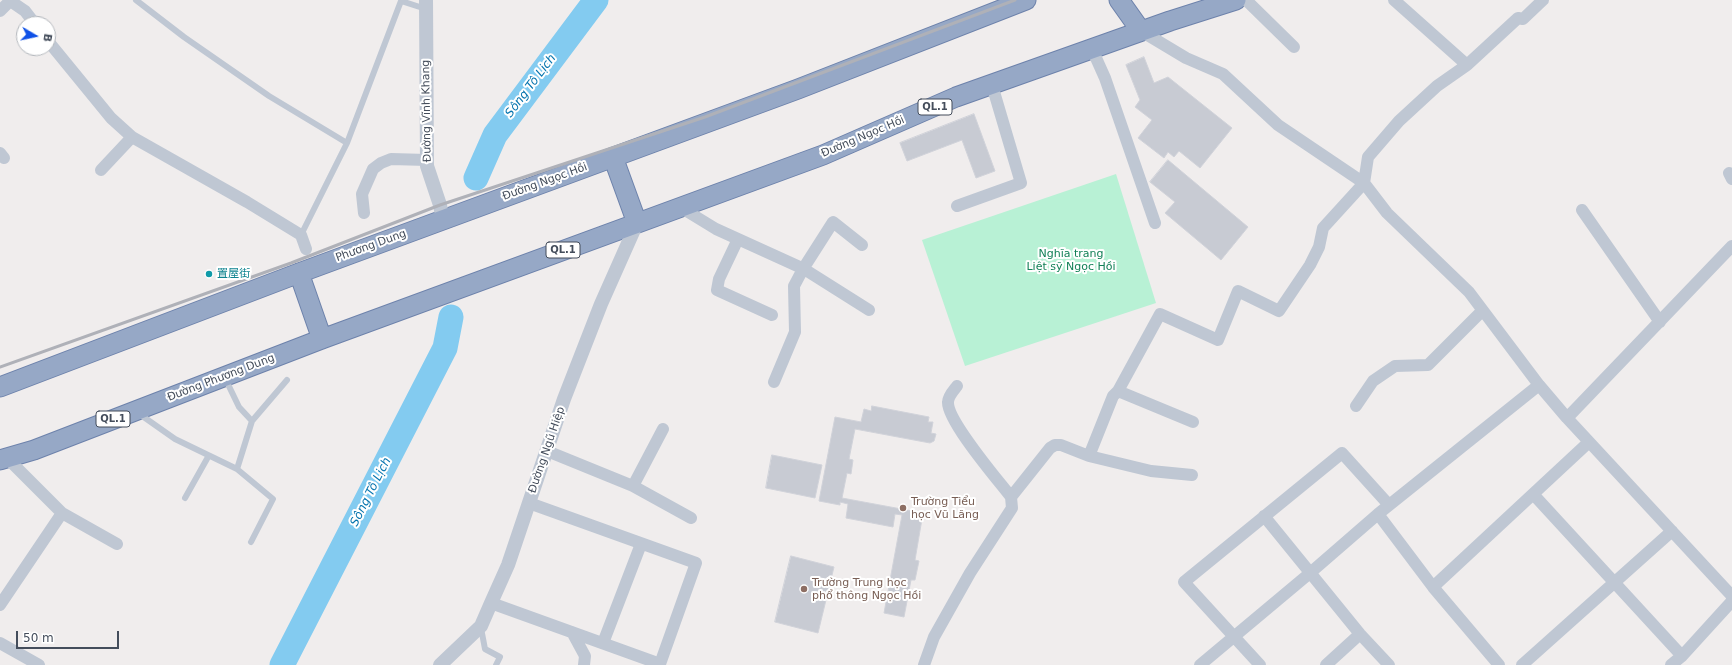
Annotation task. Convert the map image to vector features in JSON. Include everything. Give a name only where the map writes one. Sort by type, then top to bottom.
[{"type":"highway","points":[[1119,0],[1141,31]]},
{"type":"highway","name":"Đường Ngọc Hồi","points":[[442,295],[823,155],[956,97],[1141,31],[1236,0]]},
{"type":"highway","name":"Đường Ngọc Hồi","points":[[442,220],[798,89],[1019,1]]},
{"type":"highway","points":[[613,157],[637,223]]},
{"type":"highway","name":"Phương Dung","points":[[298,273],[442,220]]},
{"type":"highway","points":[[0,387],[298,273],[322,339]]},
{"type":"highway","name":"Đường Phương Dung","points":[[3,459],[34,450],[322,339],[442,295]]},
{"type":"street","points":[[0,12],[10,0],[25,11],[29,16]]},
{"type":"street","points":[[1246,0],[1294,48]]},
{"type":"street","points":[[1394,0],[1467,65]]},
{"type":"street","points":[[1089,456],[1113,396],[1118,391],[1160,314],[1218,340],[1238,291],[1280,311],[1310,265],[1319,247],[1323,228],[1364,183],[1368,157],[1399,121],[1437,86],[1467,65],[1518,18],[1523,19],[1543,0]]},
{"type":"street","name":"Đường Vĩnh Khang","points":[[426,5],[427,166],[440,204],[442,220]]},
{"type":"street","points":[[1141,31],[1186,58],[1223,74],[1278,124],[1364,183],[1387,213],[1470,292],[1482,311],[1539,385],[1567,418],[1732,596]]},
{"type":"street","points":[[1092,49],[1105,78],[1155,223]]},
{"type":"street","points":[[56,51],[111,118],[132,136],[247,202],[300,235],[306,249]]},
{"type":"street","points":[[957,206],[1021,183],[992,85]]},
{"type":"street","points":[[101,170],[132,136]]},
{"type":"street","points":[[364,213],[362,194],[373,169],[381,162],[391,159],[427,160]]},
{"type":"street","points":[[680,207],[716,229],[803,269],[869,310]]},
{"type":"street","points":[[1582,210],[1660,322]]},
{"type":"street","points":[[774,382],[795,332],[794,286],[833,222],[862,245]]},
{"type":"street","name":"Đường Ngũ Hiệp","points":[[440,665],[481,626],[492,603],[508,565],[564,399],[601,304],[637,223]]},
{"type":"street","points":[[738,239],[719,279],[717,290],[772,315]]},
{"type":"street","points":[[1567,418],[1732,246]]},
{"type":"street","points":[[1356,406],[1373,381],[1395,366],[1428,365],[1482,311]]},
{"type":"street","points":[[1200,665],[1378,514],[1539,385]]},
{"type":"street","points":[[924,665],[934,637],[970,573],[1012,508],[1011,497],[960,430],[950,411],[948,401],[952,392],[957,386]]},
{"type":"street","points":[[1118,391],[1193,422]]},
{"type":"street","points":[[633,486],[663,429]]},
{"type":"street","points":[[1433,587],[1589,442]]},
{"type":"street","points":[[1011,497],[1054,445],[1061,445],[1089,456],[1151,471],[1192,475]]},
{"type":"street","points":[[547,451],[633,486],[691,518]]},
{"type":"street","points":[[1260,665],[1184,582],[1342,453],[1389,505]]},
{"type":"street","points":[[3,459],[62,513],[117,544]]},
{"type":"street","points":[[1533,494],[1682,656]]},
{"type":"street","points":[[492,603],[660,664],[696,563],[529,503]]},
{"type":"street","points":[[0,605],[62,513]]},
{"type":"street","points":[[1378,514],[1433,587],[1499,665]]},
{"type":"street","points":[[1264,516],[1360,634],[1389,665]]},
{"type":"street","points":[[1522,665],[1672,531]]},
{"type":"street","points":[[603,643],[641,544]]},
{"type":"street","points":[[1671,665],[1682,656],[1732,601]]},
{"type":"street","points":[[572,632],[585,656],[584,665]]},
{"type":"street","points":[[1326,665],[1360,634]]},
{"type":"street","points":[[0,643],[39,665]]},
{"type":"lane","points":[[136,0],[269,96],[347,143]]},
{"type":"lane","points":[[300,235],[347,143],[401,1],[426,5]]},
{"type":"lane","points":[[225,376],[240,406],[252,421]]},
{"type":"lane","points":[[237,470],[252,421],[287,380]]},
{"type":"lane","points":[[135,411],[175,439],[208,457],[237,470],[273,499],[251,542]]},
{"type":"lane","points":[[185,498],[208,457]]},
{"type":"lane","points":[[481,626],[485,649],[500,657],[496,665]]},
{"type":"green space","name":"Nghĩa trang Liệt sỹ Ngọc Hồi","points":[[1116,174],[1156,303],[965,366],[922,240]]},
{"type":"building","points":[[1144,57],[1154,83],[1168,77],[1232,128],[1200,168],[1179,151],[1174,157],[1168,152],[1164,158],[1138,138],[1152,120],[1135,107],[1140,100],[1126,65]]},
{"type":"building","points":[[974,114],[995,171],[976,178],[962,140],[907,161],[900,143]]},
{"type":"building","points":[[1168,160],[1248,227],[1221,260],[1165,213],[1175,202],[1150,182]]},
{"type":"building","points":[[872,406],[929,417],[928,422],[933,422],[931,433],[936,434],[934,441],[930,443],[855,429],[849,459],[853,460],[851,474],[847,473],[842,498],[923,513],[915,560],[919,561],[915,580],[911,580],[904,617],[884,613],[902,515],[895,514],[893,527],[846,518],[848,504],[840,502],[840,505],[819,501],[835,417],[861,422],[864,409],[871,411]]},
{"type":"building","points":[[772,455],[822,465],[815,498],[766,488]]},
{"type":"building","points":[[791,556],[834,567],[818,633],[775,622]]},
{"type":"waterway","name":"Sông Tô Lịch","points":[[476,178],[495,135],[596,0]]},
{"type":"waterway","name":"Sông Tô Lịch","points":[[282,665],[445,348],[451,317]]},
{"type":"railway","points":[[0,367],[291,263],[440,205],[705,117],[1015,0]]},
{"type":"place","name":"置屋街","points":[[209,274]]},
{"type":"place","name":"Trường Tiểu học Vũ Lăng","points":[[903,508]]},
{"type":"place","name":"Trường Trung học phổ thông Ngọc Hồi","points":[[804,589]]}]
